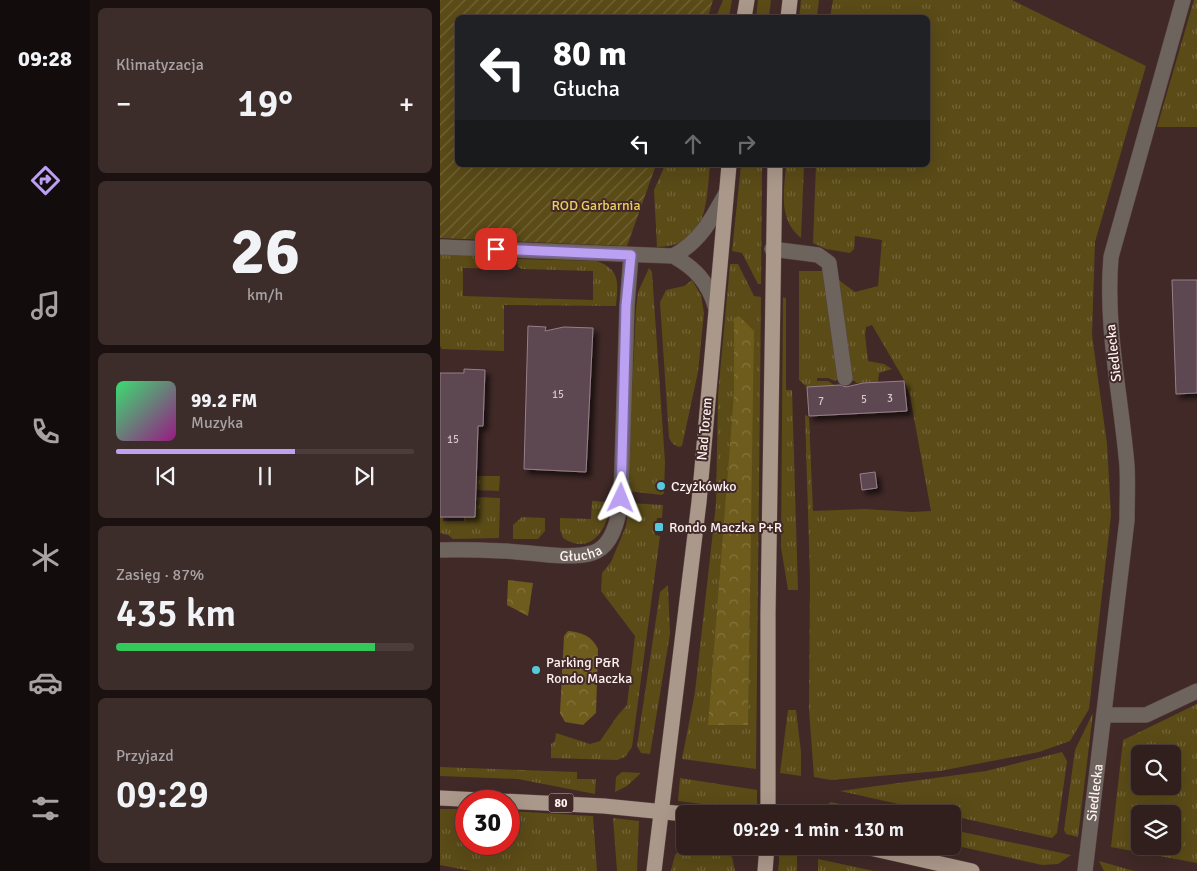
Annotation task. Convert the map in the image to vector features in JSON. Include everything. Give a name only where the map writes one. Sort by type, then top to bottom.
[{"type":"main road","points":[[744,15],[747,0]]},
{"type":"main road","points":[[788,15],[790,0]]},
{"type":"main road","name":"Nad Torem","points":[[654,871],[698,510],[729,167]]},
{"type":"main road","points":[[768,805],[774,167]]},
{"type":"main road","name":"80","points":[[440,798],[584,804],[676,813]]},
{"type":"main road","points":[[765,871],[766,855]]},
{"type":"main road","points":[[900,855],[972,871]]},
{"type":"street","name":"Siedlecka","points":[[1085,871],[1127,520],[1127,468],[1112,359],[1108,293],[1111,257],[1184,0]]},
{"type":"street","points":[[673,256],[695,241],[710,222],[726,194]]},
{"type":"street","points":[[440,247],[673,256],[684,262],[703,278],[715,306]]},
{"type":"street","points":[[772,249],[818,255],[829,263],[845,378]]},
{"type":"street","name":"Głucha","points":[[440,550],[505,551],[551,556],[592,553],[601,548],[612,533],[619,517],[621,498],[626,306],[631,255]]},
{"type":"street","points":[[1104,715],[1146,715],[1197,691]]},
{"type":"green space","name":"ROD Garbarnia","points":[[440,0],[713,0],[709,15],[455,15],[455,167],[655,167],[627,246],[440,238]]},
{"type":"green space","points":[[723,0],[732,0],[729,15],[717,15]]},
{"type":"green space","points":[[758,0],[771,0],[769,15],[756,15]]},
{"type":"green space","points":[[801,0],[819,0],[817,15],[799,15]]},
{"type":"green space","points":[[833,0],[1012,0],[1146,66],[1095,242],[1092,335],[1107,444],[1111,515],[1089,709],[1070,741],[1039,752],[940,771],[831,780],[814,777],[809,709],[810,578],[805,415],[809,417],[813,511],[865,509],[912,512],[931,511],[910,396],[903,378],[872,325],[866,327],[865,334],[868,361],[884,364],[892,369],[879,373],[878,382],[856,383],[851,381],[836,278],[855,292],[878,286],[882,240],[855,236],[854,249],[850,253],[826,249],[813,243],[816,167],[930,167],[930,15],[830,15]]},
{"type":"green space","points":[[1194,0],[1197,0],[1197,127],[1157,127]]},
{"type":"green space","points":[[664,167],[710,167],[705,208],[701,220],[695,231],[686,239],[674,245],[657,247],[654,190]]},
{"type":"green space","points":[[741,167],[762,167],[761,284],[758,284],[742,253],[732,251]]},
{"type":"green space","points":[[786,167],[804,167],[801,238],[789,222],[784,204]]},
{"type":"green space","points":[[440,254],[502,256],[502,266],[500,269],[463,268],[463,296],[593,300],[593,271],[522,269],[518,267],[517,259],[597,261],[614,273],[617,284],[616,306],[504,305],[504,351],[442,349],[440,346]]},
{"type":"green space","points":[[730,264],[738,264],[754,296],[761,297],[756,769],[682,759],[695,692],[716,504],[718,394]]},
{"type":"green space","points":[[649,268],[652,272],[665,462],[664,493],[662,495],[627,491],[636,309],[638,292]]},
{"type":"green space","points":[[799,271],[827,271],[840,377],[835,381],[828,378],[817,378],[817,381],[828,381],[834,385],[807,387],[799,380]]},
{"type":"green space","points":[[692,280],[701,295],[704,313],[698,372],[682,446],[679,447],[673,444],[669,438],[660,302],[666,290],[684,286]]},
{"type":"green space","points":[[783,297],[786,298],[786,390],[792,390],[798,590],[788,590],[781,547]]},
{"type":"green space","points":[[739,316],[754,331],[748,725],[708,725],[734,394],[734,318]]},
{"type":"green space","points":[[476,476],[500,476],[499,491],[474,490]]},
{"type":"green space","points":[[477,497],[500,498],[499,538],[453,539],[448,535],[440,533],[440,517],[443,517],[443,521],[464,521],[464,517],[475,517]]},
{"type":"green space","points":[[592,501],[610,502],[606,521],[597,536],[590,542],[582,544],[573,543],[563,538],[560,530],[560,518],[591,519]]},
{"type":"green space","points":[[629,503],[663,505],[662,518],[657,518],[655,535],[660,536],[632,747],[625,757],[617,760],[551,758],[551,744],[555,741],[556,733],[590,744],[600,741],[627,705],[635,636],[601,591],[602,573],[611,562],[626,526]]},
{"type":"green space","points":[[522,517],[545,518],[545,531],[538,539],[513,539],[513,525]]},
{"type":"green space","points":[[508,580],[533,583],[528,616],[507,605]]},
{"type":"green space","points":[[668,585],[670,634],[650,754],[641,753],[637,746],[660,592]]},
{"type":"green space","points":[[568,631],[586,636],[593,641],[598,649],[596,713],[583,725],[565,722],[560,713],[564,636]]},
{"type":"green space","points":[[1197,704],[1197,863],[1154,855],[1181,855],[1181,805],[1131,805],[1131,851],[1111,847],[1123,740]]},
{"type":"green space","points":[[788,710],[796,710],[801,752],[801,776],[780,773]]},
{"type":"green space","points":[[1093,713],[1078,837],[1066,834],[1064,830],[1075,750]]},
{"type":"green space","points":[[1062,752],[1067,761],[1057,833],[1052,838],[961,818],[961,805],[903,805],[840,791],[986,771]]},
{"type":"green space","points":[[440,767],[577,772],[577,779],[596,779],[595,794],[518,779],[440,776]]},
{"type":"green space","points":[[622,772],[641,773],[627,786],[615,792],[616,777]]},
{"type":"green space","points":[[680,778],[757,790],[757,805],[710,805],[678,801]]},
{"type":"green space","points":[[831,802],[844,805],[827,805]]},
{"type":"green space","points":[[440,809],[455,809],[455,855],[520,855],[520,812],[593,816],[597,871],[471,871],[440,865]]},
{"type":"green space","points":[[613,818],[639,821],[637,871],[617,871]]},
{"type":"green space","points":[[961,832],[1071,855],[1058,864],[1042,865],[961,847]]},
{"type":"green space","points":[[675,855],[730,855],[735,871],[671,871]]},
{"type":"green space","points":[[780,855],[797,855],[797,871],[778,871]]},
{"type":"green space","points":[[818,859],[874,871],[818,871]]},
{"type":"green space","points":[[1099,861],[1134,871],[1104,871]]},
{"type":"building","points":[[1172,280],[1197,280],[1197,393],[1176,394]]},
{"type":"building","points":[[528,326],[546,327],[545,331],[564,327],[593,328],[586,472],[524,469]]},
{"type":"building","points":[[464,369],[485,370],[483,426],[478,426],[475,517],[440,517],[440,373],[464,373]]},
{"type":"building","points":[[904,381],[907,411],[809,416],[807,387],[840,385],[846,387],[863,383]]},
{"type":"building","points":[[875,472],[877,488],[862,490],[860,474]]},
{"type":"place","name":"Czyżkówko","points":[[661,486]]},
{"type":"place","name":"Rondo Maczka P+R","points":[[659,527]]},
{"type":"place","name":"Parking P&R Rondo Maczka","points":[[536,670]]},
{"type":"route","points":[[496,249],[631,255],[626,306],[621,498]]}]
